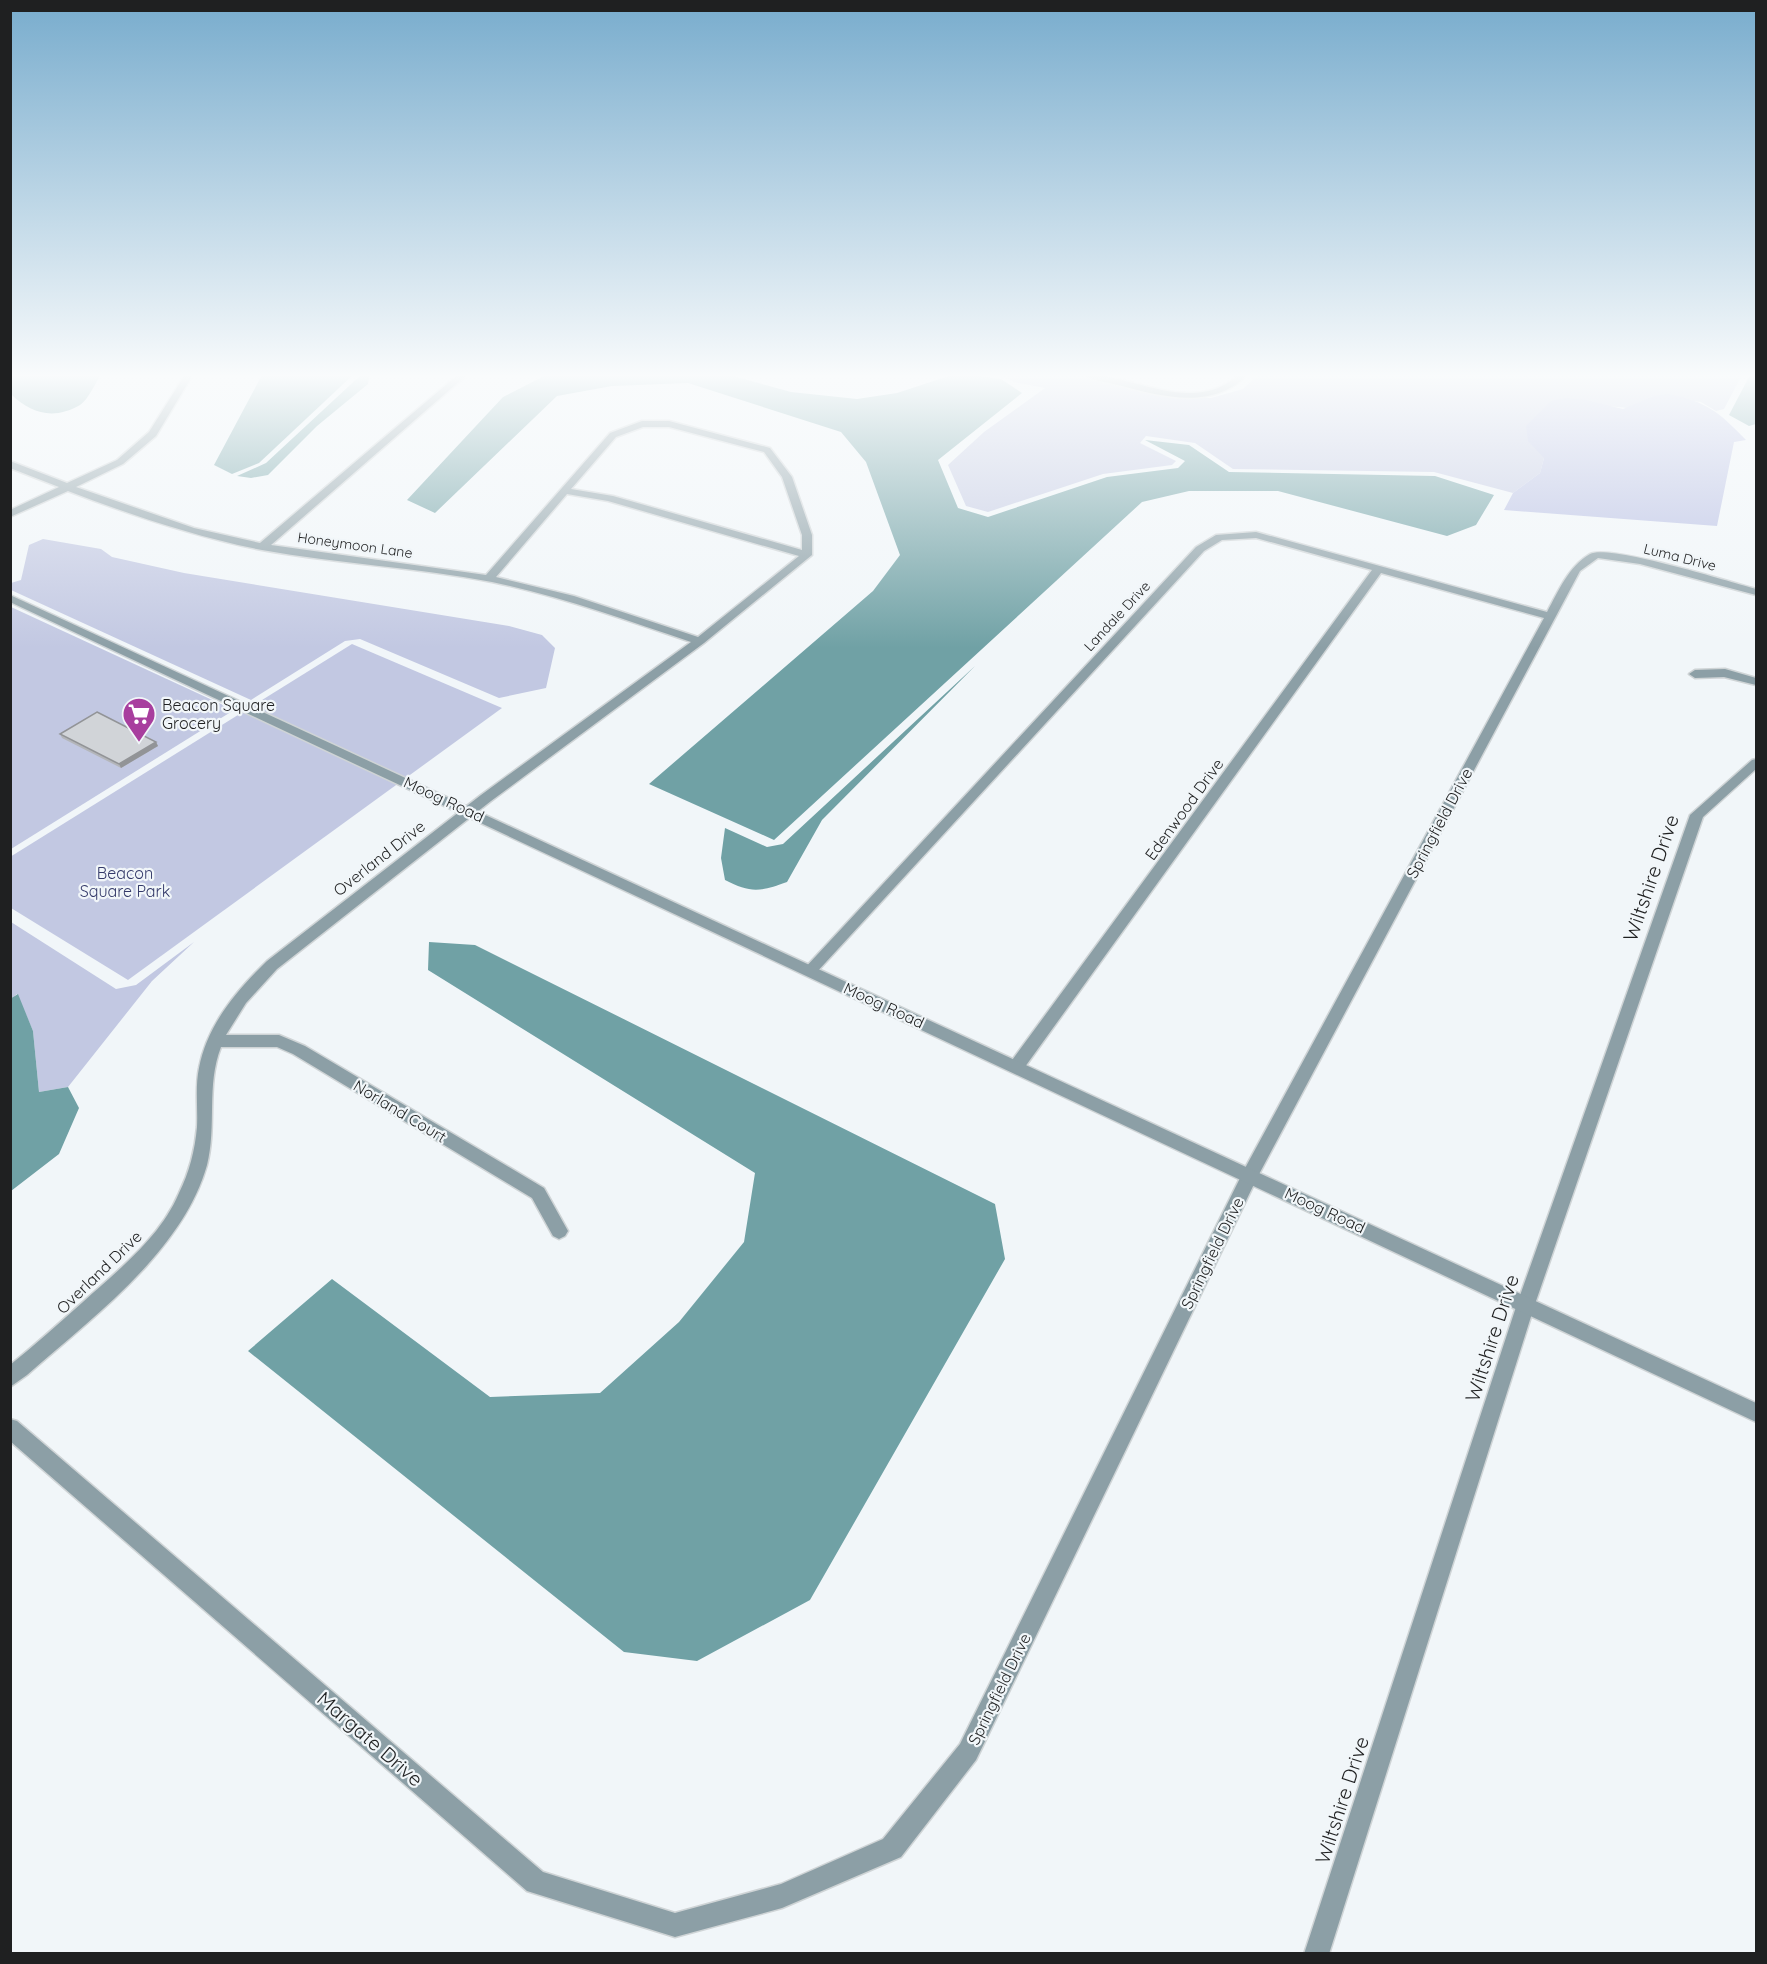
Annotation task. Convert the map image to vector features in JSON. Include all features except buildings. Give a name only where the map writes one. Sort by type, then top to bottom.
[{"type":"street","name":"Honeymoon Lane","points":[[12,465],[190,530],[262,547],[489,578],[561,595],[700,641]]},
{"type":"street","points":[[10,514],[114,465]]},
{"type":"street","points":[[262,547],[358,465]]},
{"type":"street","points":[[489,578],[587,465]]},
{"type":"street","points":[[564,491],[609,498],[807,555],[807,535],[787,477],[778,465]]},
{"type":"street","name":"Landale Drive","points":[[810,970],[1200,549],[1220,537],[1256,535],[1550,616]]},
{"type":"street","name":"Overland Drive","points":[[10,1378],[147,1254],[183,1204],[195,1178],[201,1153],[207,1067],[216,1041],[237,1003],[253,983],[272,965],[470,811],[700,641],[807,555]]},
{"type":"street","name":"Luma Drive","points":[[1596,555],[1641,561],[1756,592]]},
{"type":"street","name":"Springfield Drive","points":[[782,1896],[892,1848],[968,1752],[1250,1175],[1575,569],[1596,555]]},
{"type":"street","name":"Edenwood Drive","points":[[1016,1068],[1378,569]]},
{"type":"street","name":"Moog Road","points":[[10,598],[1756,1413]]},
{"type":"street","points":[[1695,674],[1725,673],[1756,682]]},
{"type":"street","name":"Wiltshire Drive","points":[[1316,1953],[1526,1304],[1697,815],[1756,763]]},
{"type":"street","name":"Norland Court","points":[[216,1041],[279,1041],[299,1050],[538,1193],[559,1231]]},
{"type":"street","name":"Margate Drive","points":[[10,1428],[536,1882],[675,1925],[782,1896]]},
{"type":"green space","points":[[948,465],[1172,465],[1103,474],[988,512],[966,506]]},
{"type":"green space","points":[[1227,465],[1542,465],[1540,473],[1513,493],[1434,472],[1233,469]]},
{"type":"green space","points":[[43,539],[101,549],[112,557],[184,573],[509,626],[542,635],[555,648],[546,688],[499,698],[360,639],[345,641],[251,700],[11,590],[11,583],[21,580],[29,545]]},
{"type":"green space","points":[[11,607],[234,710],[11,849]]},
{"type":"green space","name":"Beacon Square Park","points":[[352,644],[502,708],[128,980],[11,908],[10,857]]},
{"type":"green space","points":[[11,922],[116,989],[136,985],[194,942],[152,981],[68,1087],[39,1092],[33,1031],[17,994],[11,999]]},
{"type":"shaded area","points":[[214,465],[255,465],[232,474]]},
{"type":"shaded area","points":[[262,465],[278,465],[268,475],[251,478],[237,476]]},
{"type":"shaded area","points":[[440,465],[485,465],[435,513],[407,500]]},
{"type":"shaded area","points":[[867,465],[940,465],[958,508],[988,517],[1107,477],[1178,468],[1181,465],[1218,465],[1229,472],[1435,476],[1494,495],[1476,525],[1447,536],[1278,491],[1189,491],[1142,502],[774,840],[649,784],[873,591],[900,555]]},
{"type":"shaded area","points":[[1542,465],[1729,465],[1717,526],[1504,510],[1513,493],[1540,473]]},
{"type":"shaded area","points":[[975,666],[822,820],[787,882],[755,890],[725,880],[721,858],[725,828],[767,847],[783,844]]},
{"type":"shaded area","points":[[429,942],[475,945],[995,1204],[1005,1259],[810,1600],[697,1661],[624,1652],[248,1351],[332,1279],[490,1397],[600,1393],[679,1322],[744,1242],[755,1173],[428,970]]},
{"type":"shaded area","points":[[18,994],[33,1031],[39,1092],[68,1087],[79,1108],[59,1154],[11,1191],[10,999]]},
{"type":"place","name":"Beacon Square Grocery","points":[[139,743]]}]
